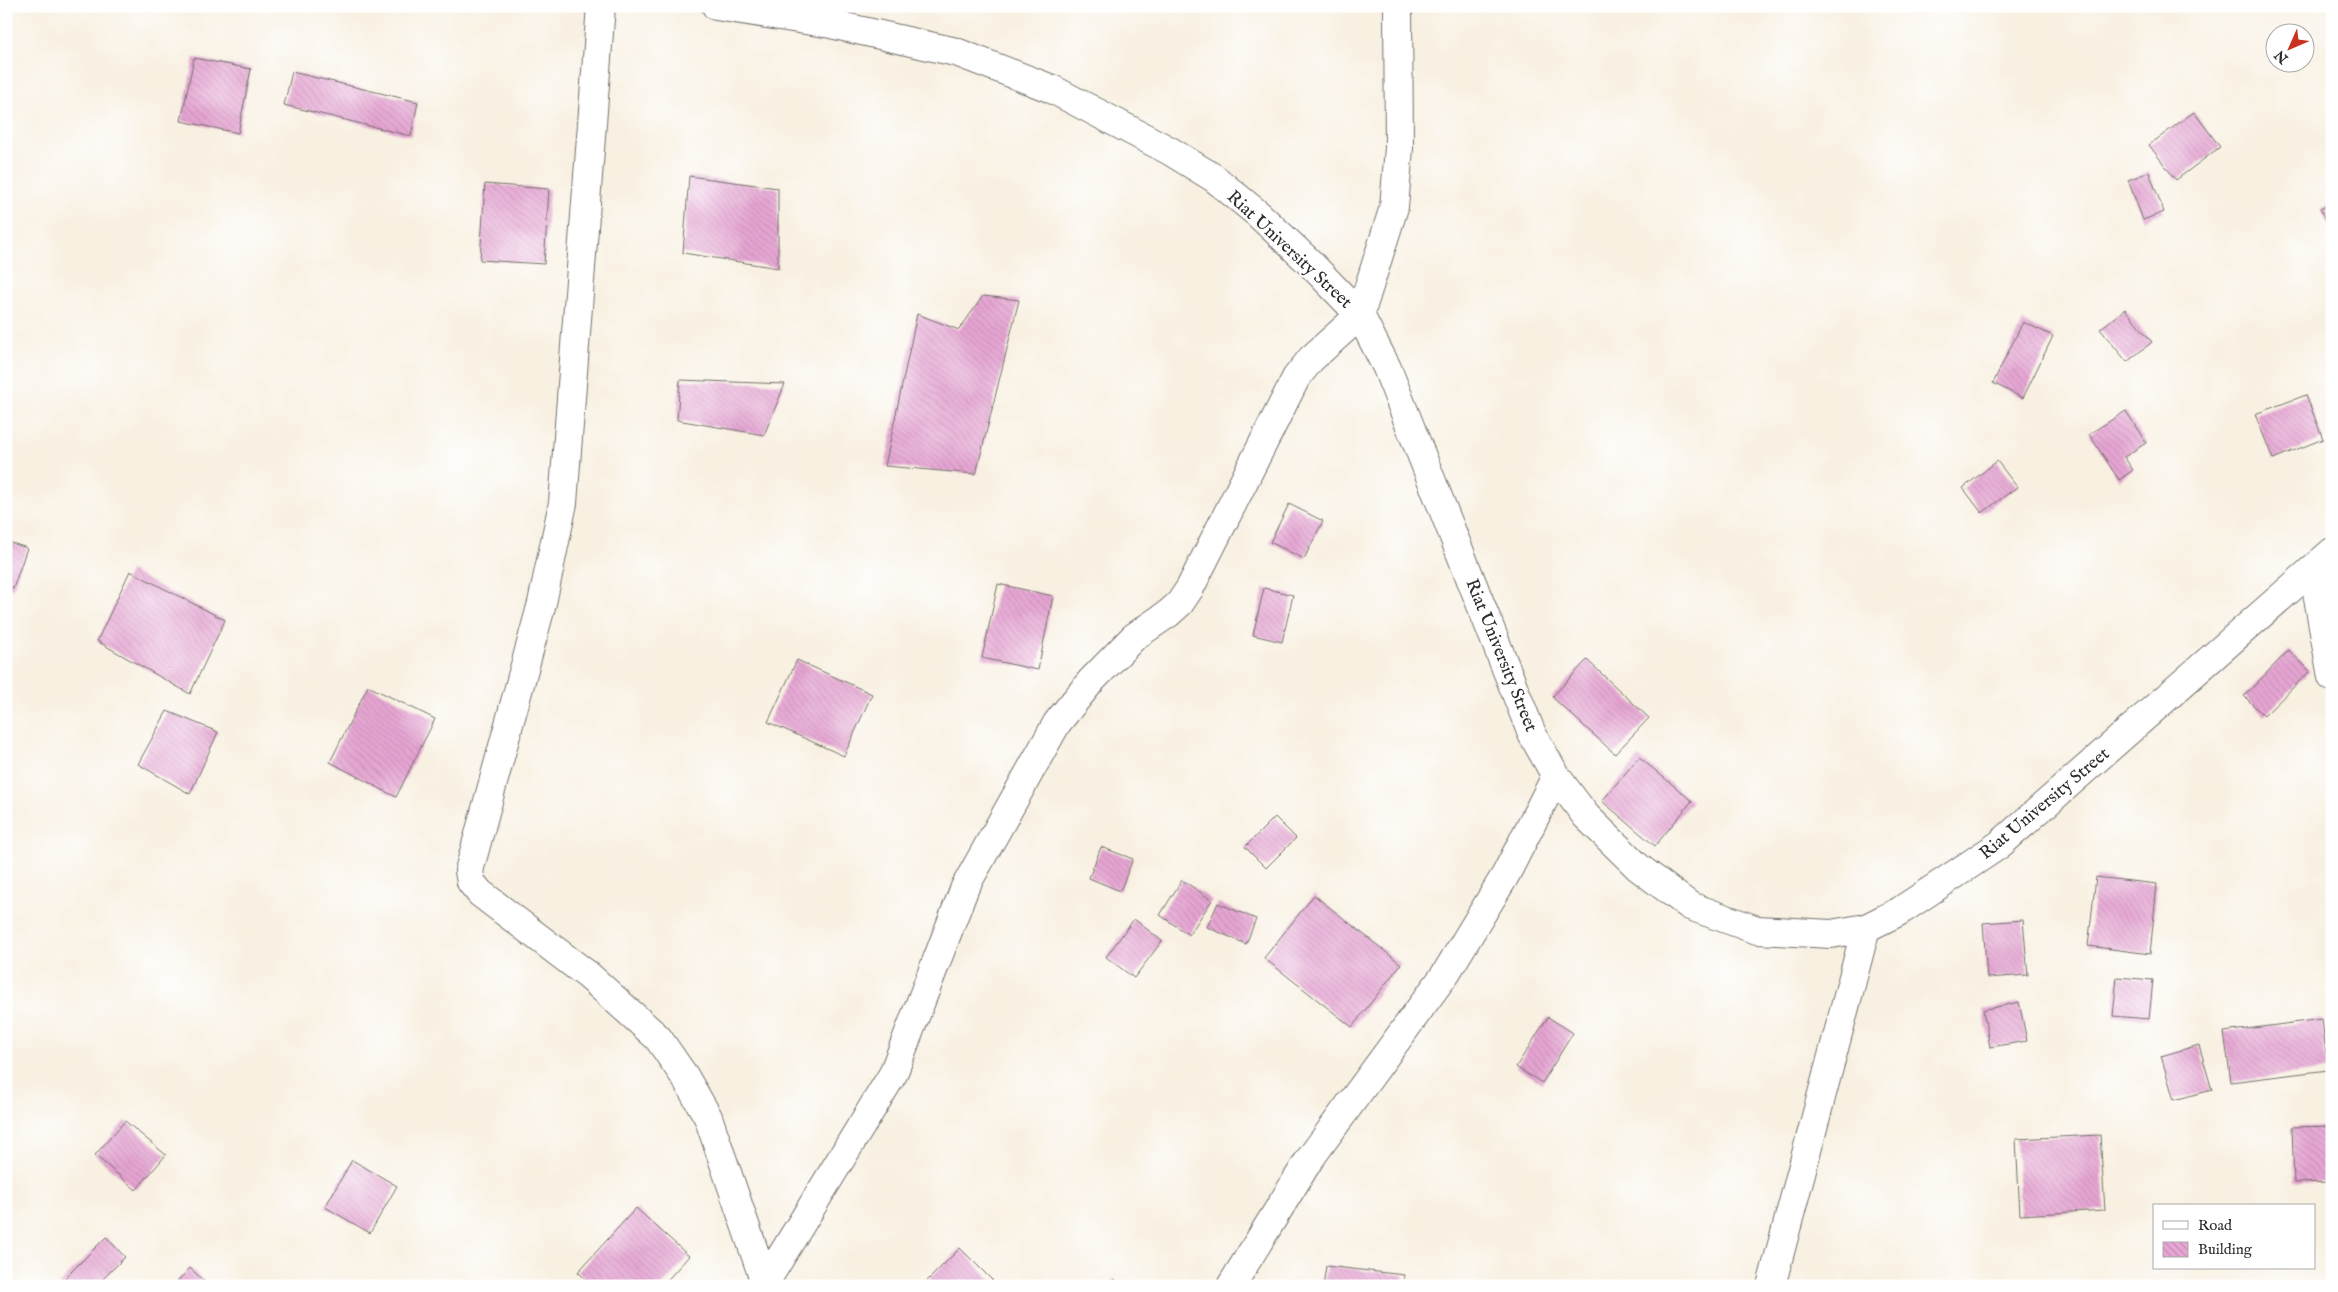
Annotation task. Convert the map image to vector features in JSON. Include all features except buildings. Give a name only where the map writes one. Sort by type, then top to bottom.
[{"type":"street","points":[[601,6],[563,503],[542,603],[469,871],[472,882],[480,893],[588,976],[658,1038],[685,1077],[708,1117],[733,1197],[764,1284]]},
{"type":"street","name":"Riat University Street","points":[[716,6],[831,24],[956,52],[1052,89],[1170,151],[1214,178],[1258,214],[1360,315],[1387,368],[1532,734],[1556,776],[1586,816],[1638,867],[1690,906],[1757,930],[1831,934],[1866,928],[1900,911],[1999,845],[2322,560]]},
{"type":"street","points":[[764,1284],[893,1074],[965,887],[1057,722],[1091,681],[1134,637],[1180,603],[1190,588],[1296,378],[1310,359],[1360,315],[1394,207],[1399,148],[1398,6]]},
{"type":"street","points":[[2322,560],[2332,677]]},
{"type":"street","points":[[1231,1286],[1309,1160],[1446,973],[1506,874],[1556,776]]},
{"type":"street","points":[[1771,1286],[1866,928]]}]
